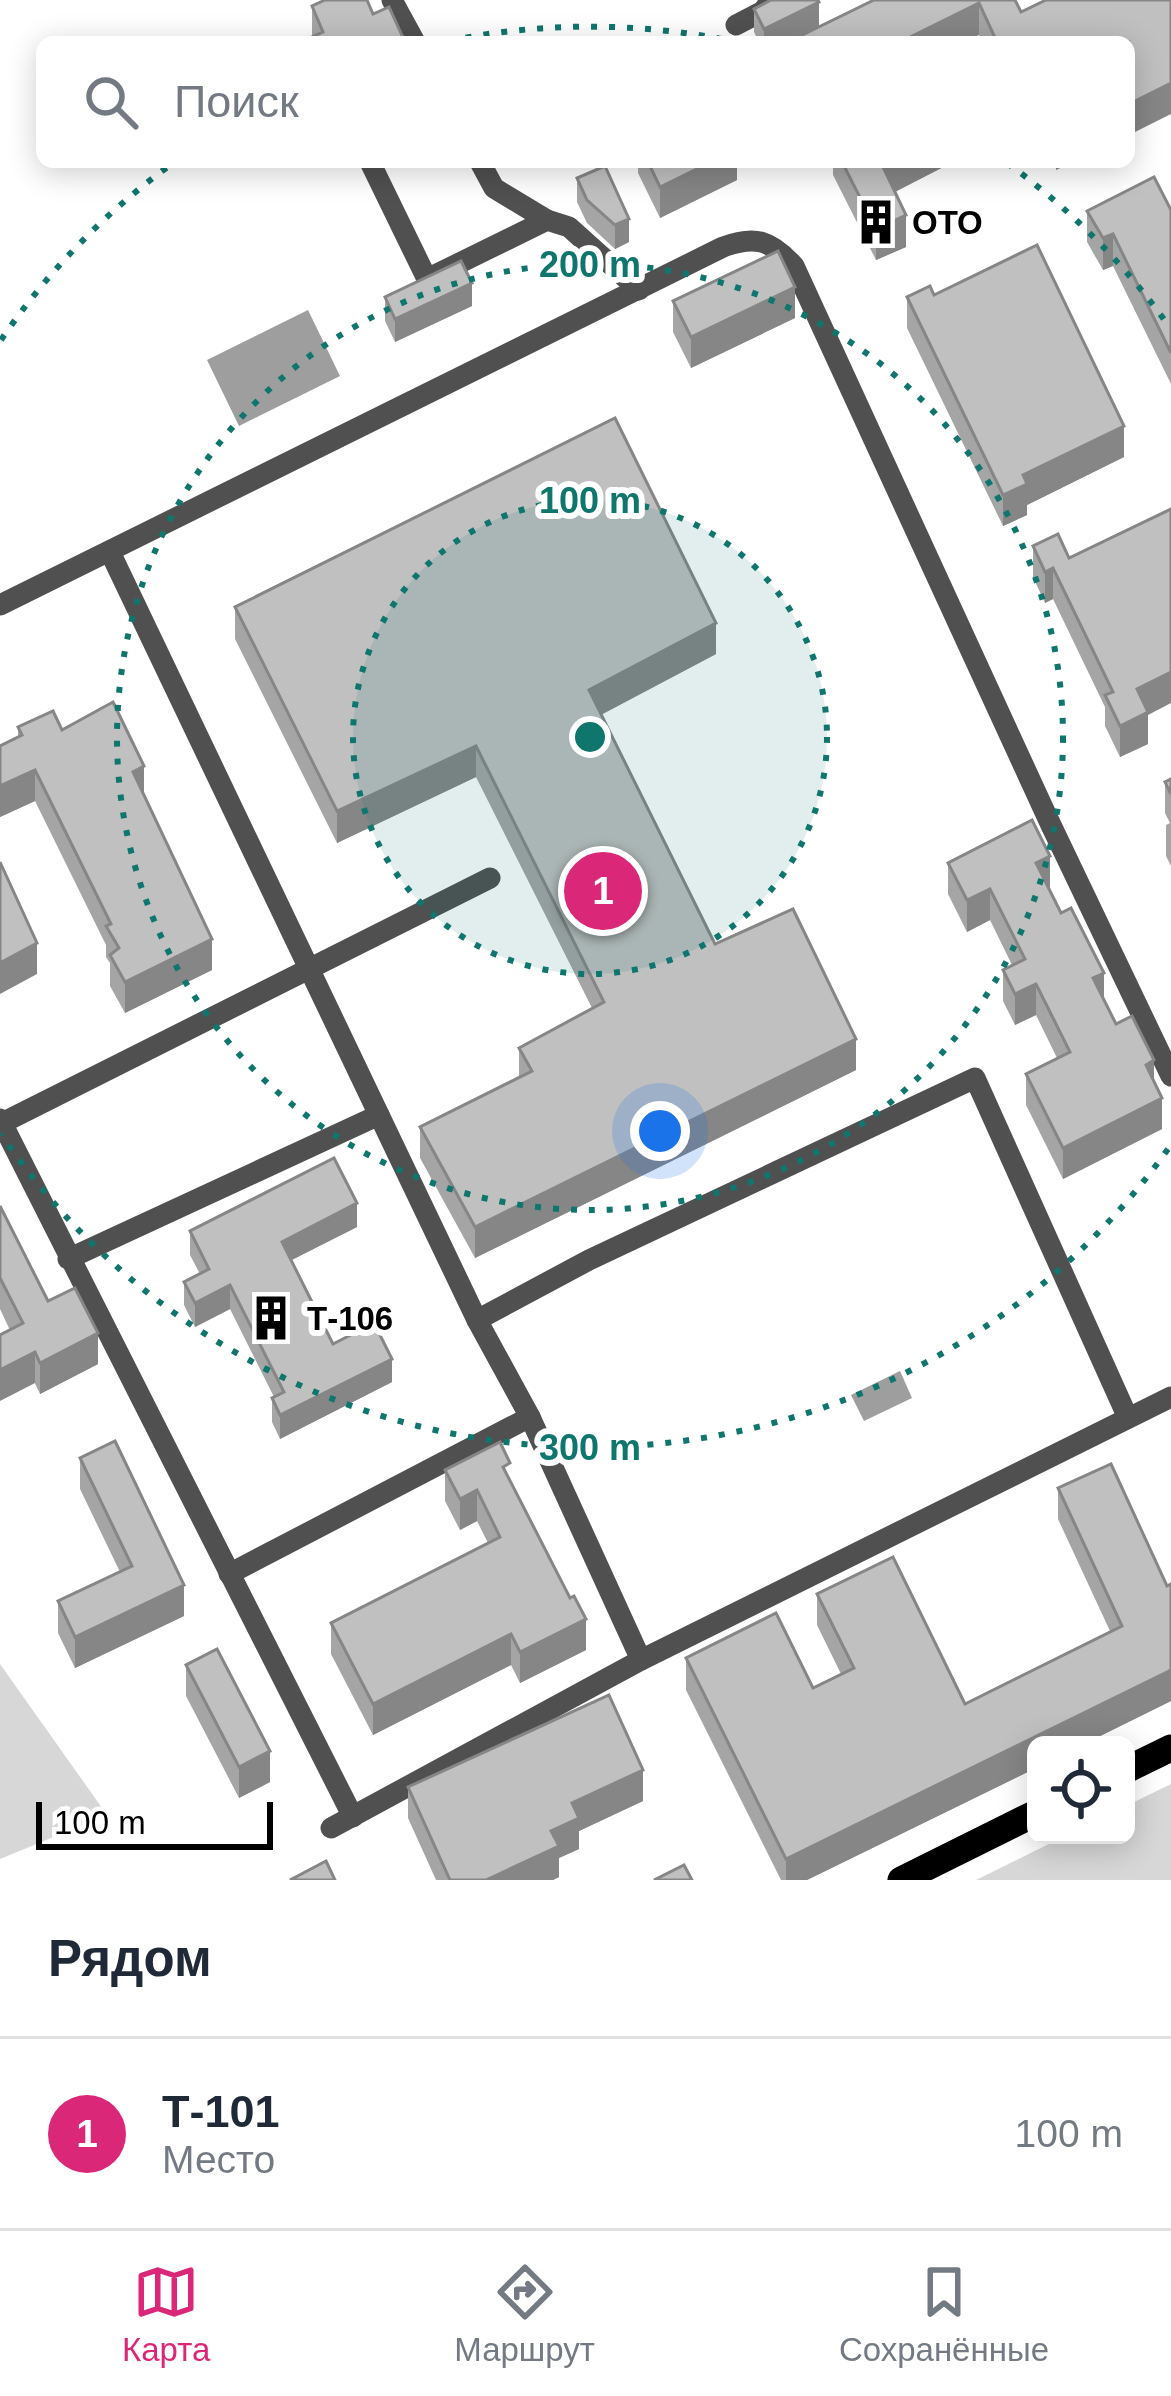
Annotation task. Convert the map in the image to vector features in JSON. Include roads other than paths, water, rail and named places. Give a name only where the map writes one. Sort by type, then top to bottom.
[{"type":"main road","points":[[1135,1766],[1171,1748]]},
{"type":"main road","points":[[901,1880],[1027,1818]]},
{"type":"street","points":[[392,0],[412,36]]},
{"type":"street","points":[[736,25],[763,11],[771,0]]},
{"type":"street","points":[[373,168],[428,279],[547,220]]},
{"type":"street","points":[[483,168],[494,188],[568,227],[639,290]]},
{"type":"street","points":[[0,605],[743,240],[777,246],[794,266],[1171,1076]]},
{"type":"street","points":[[110,552],[477,1320],[530,1417],[641,1660]]},
{"type":"street","points":[[353,1817],[1,1121],[490,878]]},
{"type":"street","points":[[477,1320],[589,1260],[975,1078],[1128,1418]]},
{"type":"street","points":[[68,1259],[380,1114]]},
{"type":"street","points":[[331,1828],[641,1660],[1171,1397]]},
{"type":"street","points":[[230,1574],[530,1417]]},
{"type":"place","name":"ОТО","points":[[876,222]]},
{"type":"place","name":"Т-101","points":[[603,891]]},
{"type":"place","name":"Т-106","points":[[271,1318]]}]
